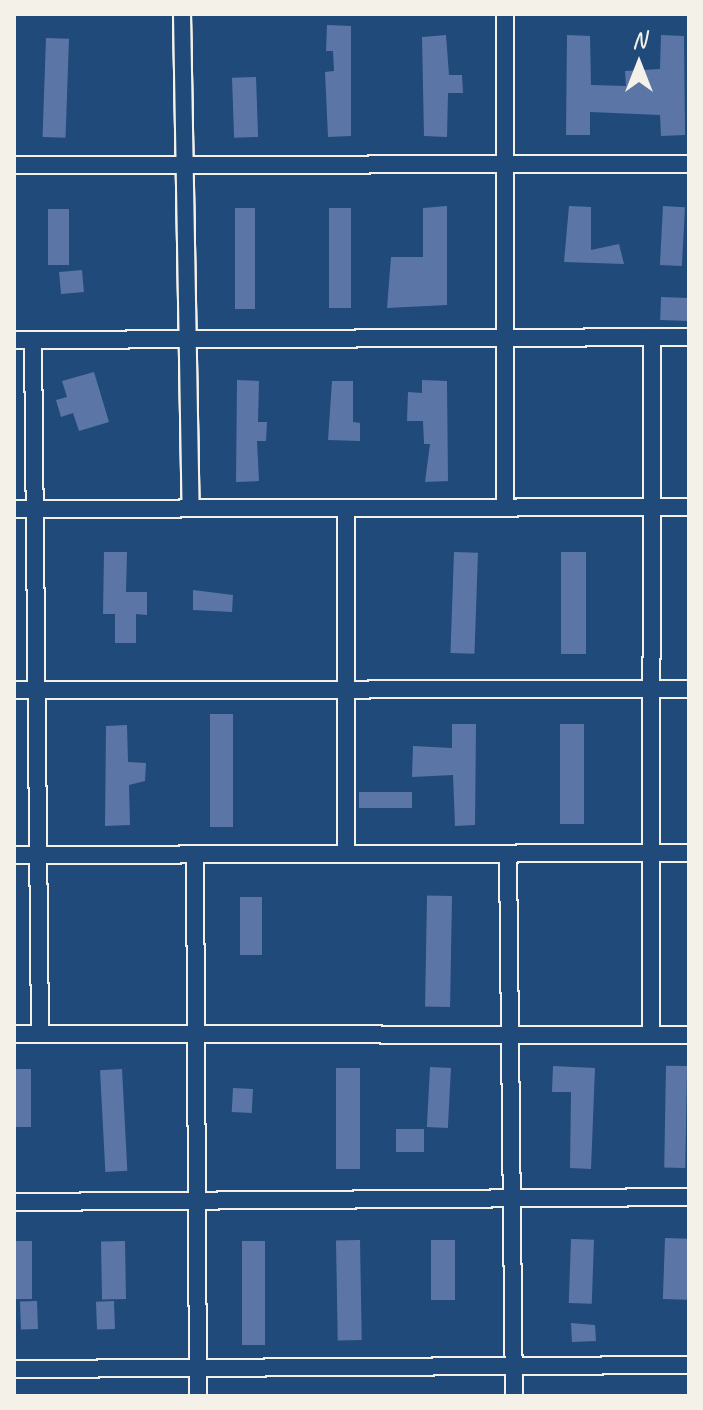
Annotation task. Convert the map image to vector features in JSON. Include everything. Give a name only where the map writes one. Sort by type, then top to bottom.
[{"type":"street","points":[[182,14],[191,508]]},
{"type":"street","points":[[505,14],[505,505]]},
{"type":"street","points":[[14,165],[689,164]]},
{"type":"street","points":[[14,340],[689,337]]},
{"type":"street","points":[[651,1035],[652,338]]},
{"type":"street","points":[[33,340],[38,509],[40,1034]]},
{"type":"street","points":[[14,509],[505,505],[689,507]]},
{"type":"street","points":[[346,508],[346,854]]},
{"type":"street","points":[[14,690],[689,689]]},
{"type":"street","points":[[14,855],[689,853]]},
{"type":"street","points":[[195,854],[198,1396]]},
{"type":"street","points":[[508,854],[514,1396]]},
{"type":"street","points":[[14,1034],[689,1035]]},
{"type":"street","points":[[14,1202],[689,1197]]},
{"type":"street","points":[[14,1369],[689,1365]]},
{"type":"building","points":[[327,25],[351,26],[351,136],[328,137],[325,72],[334,71],[333,51],[326,51]]},
{"type":"building","points":[[446,35],[449,75],[462,75],[463,93],[448,93],[447,137],[424,136],[422,37]]},
{"type":"building","points":[[567,35],[590,36],[591,85],[626,86],[625,71],[660,69],[661,35],[684,36],[685,135],[661,136],[660,115],[590,112],[590,135],[566,135]]},
{"type":"building","points":[[46,38],[69,39],[66,138],[43,137]]},
{"type":"building","points":[[256,77],[258,137],[234,138],[232,78]]},
{"type":"building","points":[[447,206],[447,305],[387,308],[391,257],[423,257],[423,208]]},
{"type":"building","points":[[569,206],[591,207],[591,250],[619,244],[624,264],[564,262]]},
{"type":"building","points":[[663,206],[685,207],[682,266],[660,265]]},
{"type":"building","points":[[235,208],[255,208],[255,309],[235,309]]},
{"type":"building","points":[[329,208],[351,208],[351,308],[329,308]]},
{"type":"building","points":[[48,209],[69,209],[69,265],[48,265]]},
{"type":"building","points":[[82,270],[84,292],[61,294],[59,272]]},
{"type":"building","points":[[661,297],[689,298],[688,321],[660,320]]},
{"type":"building","points":[[94,372],[109,422],[79,431],[73,413],[61,417],[56,400],[67,397],[62,381]]},
{"type":"building","points":[[237,380],[259,381],[258,422],[267,422],[266,441],[257,441],[259,481],[236,482]]},
{"type":"building","points":[[422,380],[447,381],[448,481],[425,482],[430,444],[424,444],[423,421],[407,421],[408,392],[422,393]]},
{"type":"building","points":[[332,381],[353,381],[353,422],[360,423],[360,441],[328,440]]},
{"type":"building","points":[[104,552],[127,552],[126,592],[147,592],[147,615],[136,614],[136,643],[115,643],[115,614],[103,614]]},
{"type":"building","points":[[454,552],[478,553],[474,654],[450,653]]},
{"type":"building","points":[[561,552],[586,552],[586,654],[561,654]]},
{"type":"building","points":[[193,590],[233,595],[232,612],[193,610]]},
{"type":"building","points":[[210,714],[233,714],[233,827],[210,827]]},
{"type":"building","points":[[452,724],[476,724],[475,825],[455,826],[453,775],[412,777],[413,746],[452,748]]},
{"type":"building","points":[[560,724],[584,724],[584,824],[560,824]]},
{"type":"building","points":[[127,725],[128,762],[146,763],[145,781],[129,785],[130,825],[105,826],[106,726]]},
{"type":"building","points":[[359,792],[412,792],[412,808],[359,808]]},
{"type":"building","points":[[427,896],[452,896],[450,1007],[425,1007]]},
{"type":"building","points":[[240,897],[262,897],[262,955],[240,955]]},
{"type":"building","points":[[553,1066],[595,1068],[591,1169],[570,1168],[571,1092],[552,1092]]},
{"type":"building","points":[[666,1066],[687,1066],[685,1168],[664,1168]]},
{"type":"building","points":[[430,1067],[451,1068],[448,1128],[427,1127]]},
{"type":"building","points":[[336,1068],[360,1068],[360,1169],[336,1169]]},
{"type":"building","points":[[14,1069],[31,1069],[31,1127],[14,1127]]},
{"type":"building","points":[[122,1069],[127,1171],[105,1172],[100,1070]]},
{"type":"building","points":[[233,1088],[253,1089],[252,1113],[232,1112]]},
{"type":"building","points":[[396,1129],[424,1129],[424,1152],[396,1152]]},
{"type":"building","points":[[665,1238],[689,1239],[687,1300],[663,1299]]},
{"type":"building","points":[[571,1239],[594,1240],[592,1304],[569,1303]]},
{"type":"building","points":[[336,1240],[360,1240],[362,1340],[338,1340]]},
{"type":"building","points":[[431,1240],[455,1240],[455,1300],[431,1300]]},
{"type":"building","points":[[14,1241],[32,1241],[32,1299],[14,1299]]},
{"type":"building","points":[[101,1241],[125,1241],[126,1299],[102,1299]]},
{"type":"building","points":[[242,1241],[265,1241],[265,1345],[242,1345]]},
{"type":"building","points":[[37,1301],[38,1329],[21,1330],[20,1302]]},
{"type":"building","points":[[114,1301],[115,1329],[97,1330],[96,1302]]},
{"type":"building","points":[[571,1323],[595,1325],[596,1341],[572,1342]]}]
